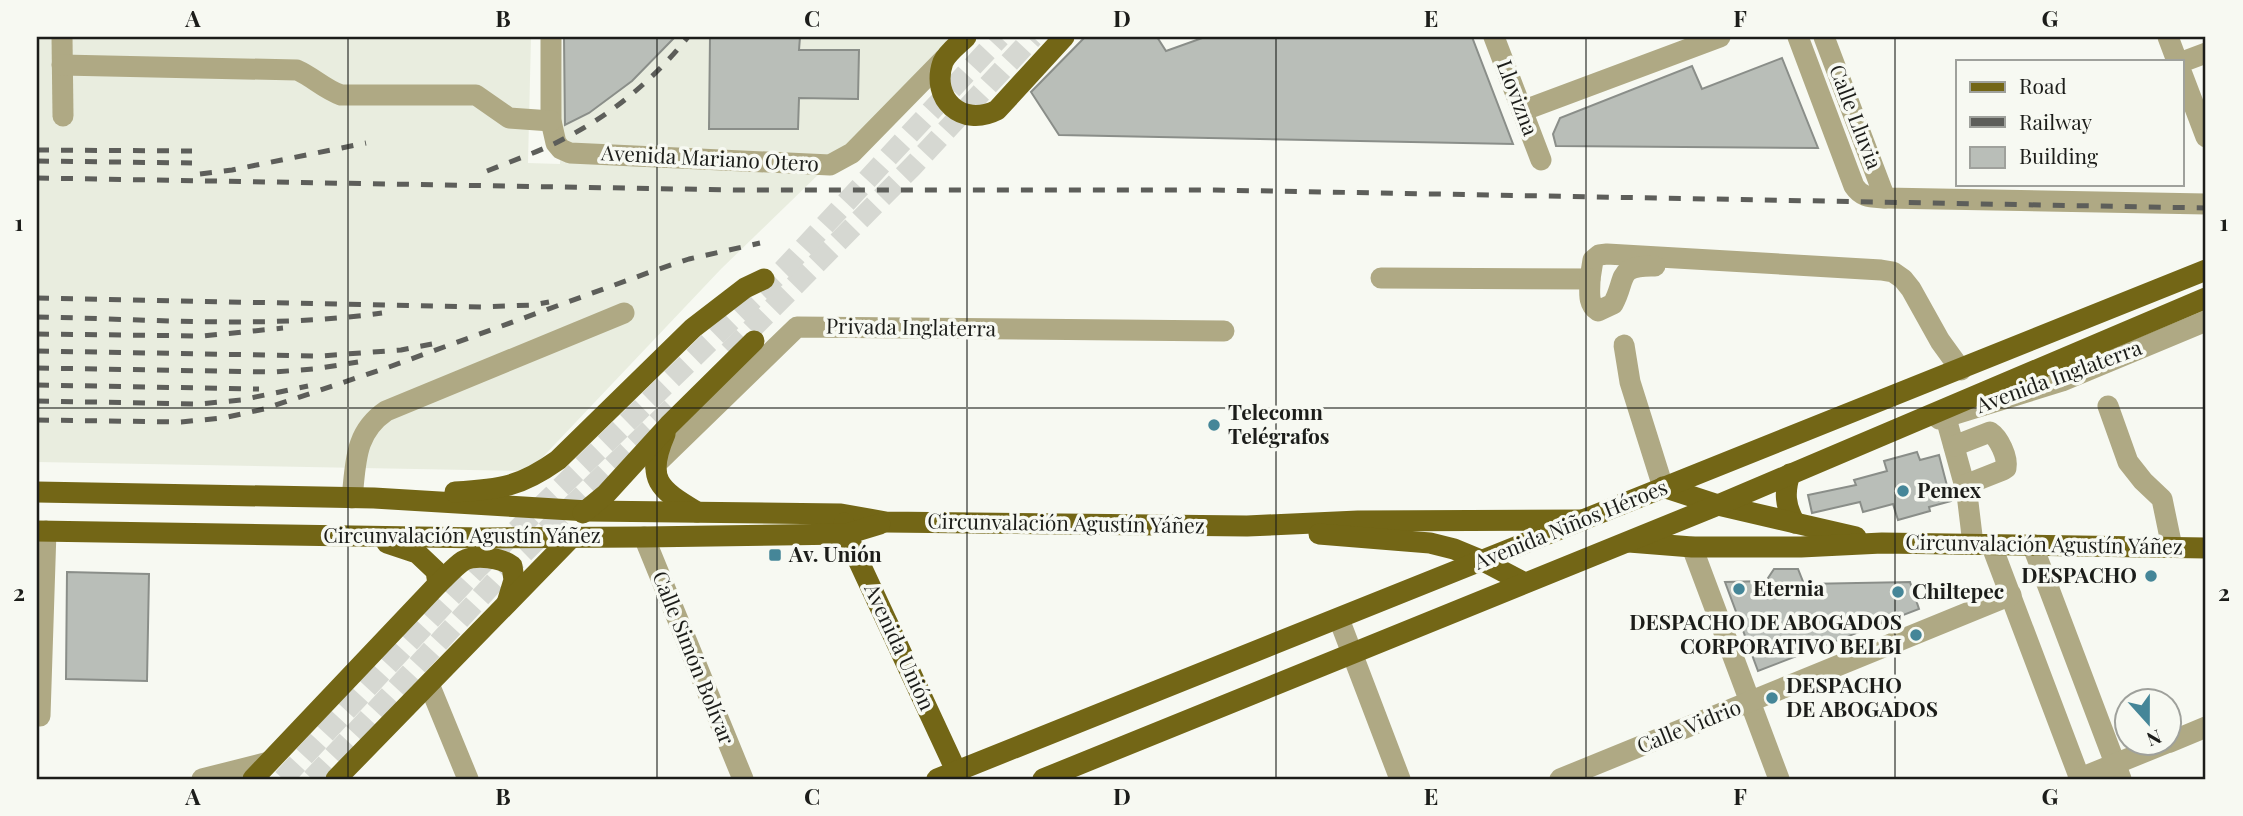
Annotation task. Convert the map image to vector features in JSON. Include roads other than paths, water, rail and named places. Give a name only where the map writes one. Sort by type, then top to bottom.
[{"type":"main road","name":"Avenida Mariano Otero","points":[[944,59],[966,37]]},
{"type":"main road","points":[[944,59],[941,80],[948,102],[959,113],[982,117],[996,110],[1064,37]]},
{"type":"main road","name":"Avenida Niños Héroes","points":[[951,777],[1663,487],[2206,270]]},
{"type":"main road","points":[[374,498],[500,489],[520,484],[540,473],[558,460],[693,328],[745,288],[764,279]]},
{"type":"main road","name":"Avenida Niños Héroes","points":[[1043,779],[1909,425],[1945,414],[2206,299]]},
{"type":"main road","points":[[452,537],[489,526],[543,525],[568,520],[588,511],[669,425],[754,341]]},
{"type":"main road","points":[[669,425],[656,455],[655,465],[659,481],[666,491],[697,512]]},
{"type":"main road","points":[[1790,474],[1786,499],[1795,523]]},
{"type":"main road","name":"Circunvalación Agustín Yáñez","points":[[1663,487],[1718,505],[1882,543]]},
{"type":"main road","name":"Circunvalación Agustín Yáñez","points":[[37,492],[374,498],[588,511],[697,512],[844,524]]},
{"type":"main road","name":"Circunvalación Agustín Yáñez","points":[[41,531],[644,537],[886,522],[1247,526],[1583,520]]},
{"type":"main road","name":"Avenida Unión","points":[[844,524],[951,777]]},
{"type":"main road","name":"Circunvalación Agustín Yáñez","points":[[1247,526],[1430,543],[1483,561],[1523,582]]},
{"type":"main road","points":[[336,535],[407,548],[436,571],[438,584]]},
{"type":"main road","points":[[336,779],[572,537]]},
{"type":"main road","name":"Circunvalación Agustín Yáñez","points":[[1623,541],[1692,547],[1801,547],[1882,543],[2206,548]]},
{"type":"main road","points":[[253,779],[438,584],[467,560],[498,559],[512,566],[514,572],[507,603]]},
{"type":"street","points":[[62,37],[63,116]]},
{"type":"street","points":[[62,65],[297,70],[341,95],[476,95],[509,118],[551,121],[551,37]]},
{"type":"street","name":"Llovizna","points":[[1494,37],[1541,160]]},
{"type":"street","points":[[1522,111],[1720,37]]},
{"type":"street","name":"Calle Lluvia","points":[[1798,37],[1854,186],[1859,194],[1885,198],[1824,37]]},
{"type":"street","points":[[2168,37],[2178,60]]},
{"type":"street","points":[[2184,60],[2206,53]]},
{"type":"street","name":"Avenida Mariano Otero","points":[[551,121],[556,143],[570,153],[830,165],[852,153],[944,59]]},
{"type":"street","points":[[2184,79],[2206,137]]},
{"type":"street","points":[[1885,198],[2206,204]]},
{"type":"street","points":[[1722,260],[1691,267],[1631,268],[1623,276],[1613,304],[1598,311],[1592,307],[1590,279],[1593,260],[1599,255],[1722,260],[1893,272],[1911,289],[1940,341],[1961,370]]},
{"type":"street","points":[[1381,278],[1590,279]]},
{"type":"street","points":[[352,498],[359,443],[373,420],[380,415],[624,313]]},
{"type":"street","name":"Avenida Inglaterra","points":[[1945,414],[2062,381],[2206,321]]},
{"type":"street","name":"Privada Inglaterra","points":[[655,465],[797,327],[1224,331]]},
{"type":"street","points":[[1624,345],[1630,382],[1663,487]]},
{"type":"street","points":[[2108,406],[2128,462],[2162,499],[2172,547]]},
{"type":"street","points":[[1945,414],[1982,544],[2011,595],[2079,779],[2118,772],[2145,756]]},
{"type":"street","points":[[1954,446],[1990,432],[1996,436],[2007,460],[2003,470],[1965,485]]},
{"type":"street","points":[[40,716],[41,531]]},
{"type":"street","name":"Calle Simón Bolívar","points":[[644,537],[743,779]]},
{"type":"street","points":[[2032,544],[2118,772]]},
{"type":"street","points":[[1692,547],[1779,779]]},
{"type":"street","name":"Calle Vidrio","points":[[1560,779],[2011,595]]},
{"type":"street","points":[[1339,618],[1400,779]]},
{"type":"street","points":[[429,684],[468,779]]},
{"type":"street","points":[[2184,736],[2206,727]]},
{"type":"street","points":[[202,779],[270,762]]},
{"type":"tunnel","points":[[283,779],[477,569],[783,270],[1000,37]]},
{"type":"tunnel","points":[[729,352],[912,167],[1033,37]]},
{"type":"tunnel","points":[[312,779],[501,575],[678,402]]},
{"type":"railway","points":[[487,171],[548,147],[601,117],[648,80],[688,37]]},
{"type":"railway","points":[[200,174],[366,143]]},
{"type":"railway","points":[[37,150],[192,151]]},
{"type":"railway","points":[[37,161],[192,163]]},
{"type":"railway","points":[[37,178],[738,190],[1214,190],[2206,208]]},
{"type":"railway","points":[[37,420],[181,422],[223,418],[264,409],[389,367],[653,271],[689,259],[760,243]]},
{"type":"railway","points":[[37,298],[481,307],[549,302]]},
{"type":"railway","points":[[37,317],[253,322],[382,313]]},
{"type":"railway","points":[[37,334],[203,336],[283,328]]},
{"type":"railway","points":[[37,351],[320,356],[401,350],[432,344]]},
{"type":"railway","points":[[37,368],[274,372],[358,362]]},
{"type":"railway","points":[[37,385],[259,389]]},
{"type":"railway","points":[[37,401],[199,404],[241,400],[308,386]]},
{"type":"place","name":"Telecomn Telégrafos","points":[[1214,425]]},
{"type":"place","name":"Pemex","points":[[1903,491]]},
{"type":"place","name":"Av. Unión","points":[[775,555]]},
{"type":"place","name":"DESPACHO","points":[[2151,576]]},
{"type":"place","name":"Eternia","points":[[1739,589]]},
{"type":"place","name":"Chiltepec","points":[[1898,592]]},
{"type":"place","name":"DESPACHO DE ABOGADOS CORPORATIVO BELBI","points":[[1916,635]]},
{"type":"place","name":"DESPACHO DE ABOGADOS","points":[[1772,698]]}]
